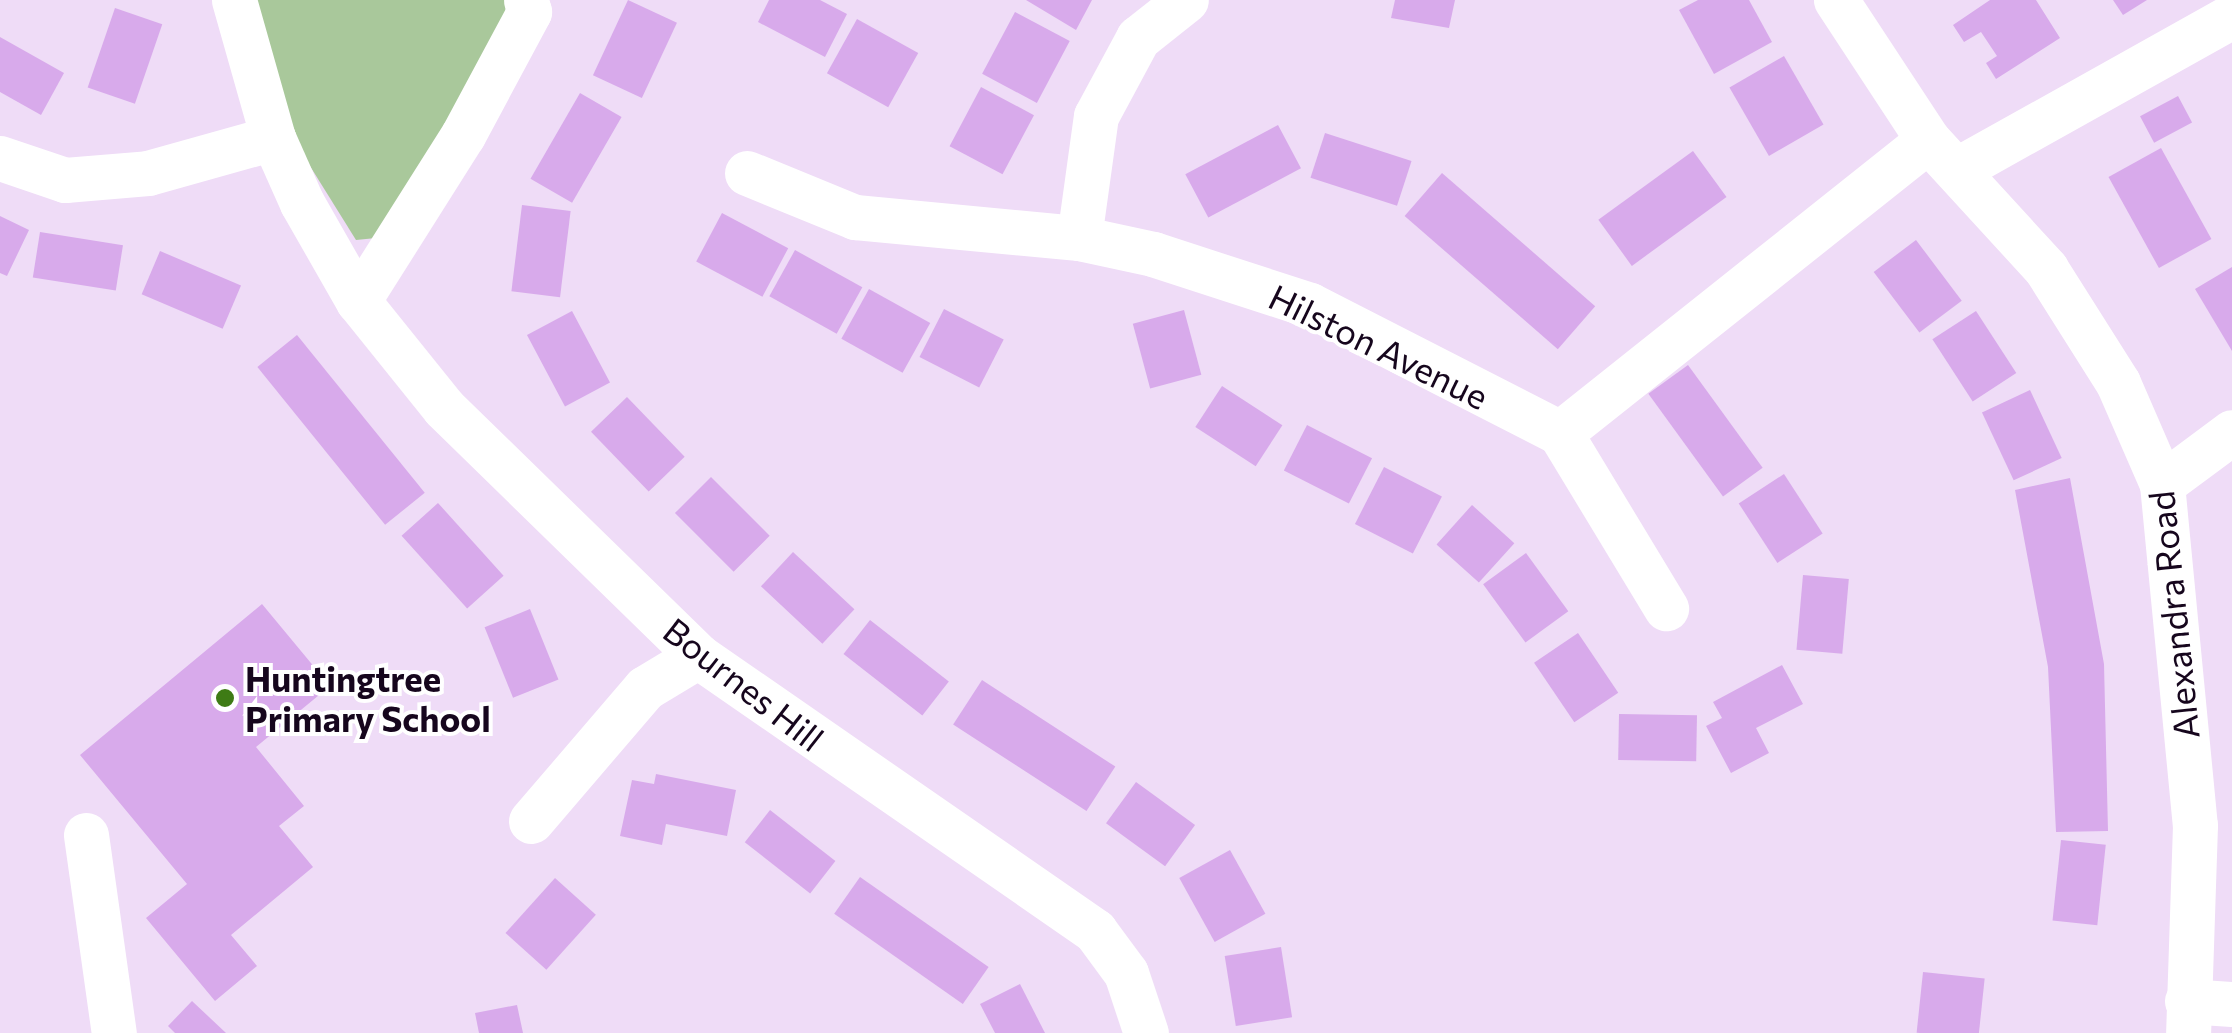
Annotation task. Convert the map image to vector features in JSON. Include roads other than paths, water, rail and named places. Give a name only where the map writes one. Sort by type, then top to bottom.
[{"type":"street","name":"Bournes Hill","points":[[234,0],[274,138],[358,301],[444,408],[698,656],[1095,931],[1126,973],[1146,1033]]},
{"type":"street","points":[[358,301],[464,135],[529,12],[526,0]]},
{"type":"street","points":[[1079,238],[1096,116],[1138,38],[1186,0]]},
{"type":"street","name":"Alexandra Road","points":[[1836,0],[1943,154],[2046,269],[2118,383],[2162,484],[2194,825],[2188,1017]]},
{"type":"street","points":[[1666,608],[1560,432],[1943,154],[2232,16]]},
{"type":"street","points":[[0,158],[64,180],[148,173],[274,138]]},
{"type":"street","name":"Hilston Avenue","points":[[746,173],[855,216],[1079,238],[1310,305],[1560,432]]},
{"type":"street","points":[[2162,484],[2232,432]]},
{"type":"street","points":[[531,821],[645,688],[698,656]]},
{"type":"street","points":[[86,835],[114,1033]]},
{"type":"street","points":[[2188,1017],[2232,1004]]},
{"type":"place","name":"Huntingtree Primary School","points":[[225,698]]}]
